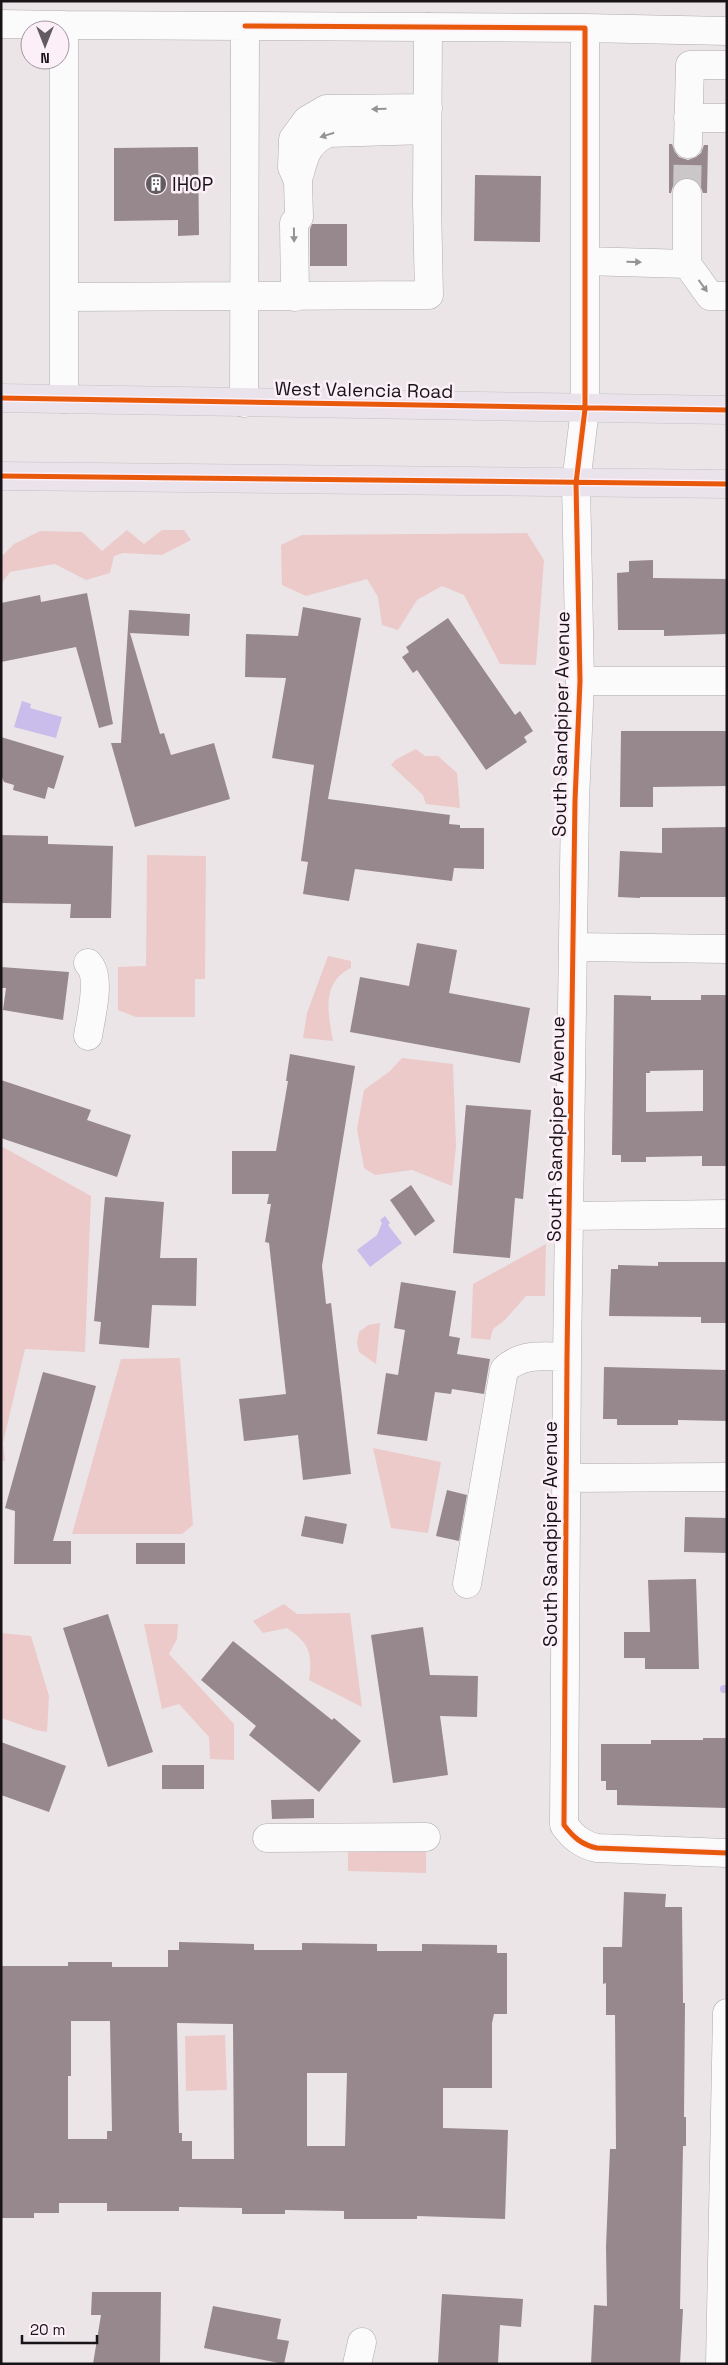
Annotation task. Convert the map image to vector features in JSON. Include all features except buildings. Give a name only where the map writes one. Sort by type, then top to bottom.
[{"type":"main road","name":"West Valencia Road","points":[[1,398],[727,410]]},
{"type":"main road","points":[[1,476],[727,484]]},
{"type":"street","points":[[1,24],[20,24]]},
{"type":"street","points":[[70,25],[585,28],[727,31]]},
{"type":"street","points":[[244,402],[245,26]]},
{"type":"street","points":[[64,296],[295,297],[429,295],[428,27]]},
{"type":"street","name":"South Sandpiper Avenue","points":[[585,28],[585,409],[576,483],[580,682],[575,801],[565,1478],[564,1825],[572,1836],[589,1846],[608,1849],[727,1853]]},
{"type":"street","points":[[688,144],[690,64],[727,65]]},
{"type":"street","points":[[64,70],[64,399]]},
{"type":"street","points":[[295,297],[294,223],[299,217],[298,181],[292,167],[292,139],[307,120],[326,109],[427,119]]},
{"type":"street","points":[[688,118],[727,118]]},
{"type":"street","points":[[687,193],[687,264],[710,296],[727,296]]},
{"type":"street","points":[[585,261],[687,264]]},
{"type":"street","points":[[580,682],[727,681]]},
{"type":"street","points":[[573,947],[727,949]]},
{"type":"street","points":[[88,962],[93,968],[96,978],[88,1036]]},
{"type":"street","points":[[570,1216],[727,1214]]},
{"type":"street","points":[[467,1584],[504,1370],[519,1359],[540,1356],[567,1357]]},
{"type":"street","points":[[565,1478],[727,1477]]},
{"type":"street","points":[[267,1838],[426,1837]]},
{"type":"street","points":[[720,2364],[727,2013]]},
{"type":"shaded area","points":[[127,530],[144,544],[162,530],[184,530],[191,540],[162,555],[123,553],[114,556],[110,573],[86,580],[55,564],[10,572],[1,584],[1,557],[14,544],[40,531],[82,532],[102,551]]},
{"type":"shaded area","points":[[527,533],[544,560],[536,665],[500,664],[464,595],[442,586],[417,600],[398,630],[382,625],[378,597],[367,579],[306,596],[282,585],[281,545],[302,535]]},
{"type":"shaded area","points":[[22,701],[31,704],[30,708],[62,717],[56,738],[14,727]]},
{"type":"shaded area","points":[[416,749],[425,756],[438,756],[457,773],[460,808],[426,804],[423,795],[391,765],[395,760]]},
{"type":"shaded area","points":[[147,855],[206,856],[205,979],[195,979],[195,1017],[136,1017],[118,1010],[118,967],[146,966]]},
{"type":"shaded area","points":[[328,956],[351,961],[351,968],[341,974],[331,990],[329,1020],[333,1041],[303,1038],[307,1013]]},
{"type":"shaded area","points":[[402,1058],[453,1064],[456,1147],[452,1186],[412,1170],[375,1175],[364,1168],[357,1129],[364,1090],[390,1071]]},
{"type":"shaded area","points":[[1,1146],[91,1196],[85,1352],[25,1349],[3,1443],[5,1461],[1,1461]]},
{"type":"shaded area","points":[[385,1216],[390,1223],[388,1225],[402,1243],[370,1267],[357,1250],[377,1235],[382,1223],[380,1220]]},
{"type":"shaded area","points":[[546,1244],[545,1296],[526,1296],[505,1320],[493,1329],[490,1340],[471,1338],[473,1284]]},
{"type":"shaded area","points":[[380,1323],[376,1364],[359,1352],[357,1342],[359,1332],[368,1325]]},
{"type":"shaded area","points":[[180,1358],[193,1525],[182,1534],[72,1534],[121,1359]]},
{"type":"shaded area","points":[[373,1448],[441,1462],[428,1533],[391,1528]]},
{"type":"shaded area","points":[[284,1604],[297,1614],[350,1613],[362,1707],[309,1680],[310,1656],[305,1644],[294,1633],[287,1628],[263,1633],[253,1621]]},
{"type":"shaded area","points":[[144,1624],[178,1624],[177,1639],[169,1654],[234,1724],[234,1760],[210,1759],[209,1737],[179,1704],[162,1709]]},
{"type":"shaded area","points":[[1,1633],[31,1636],[49,1696],[47,1732],[1,1718]]},
{"type":"shaded area","points":[[348,1851],[426,1852],[426,1873],[348,1871]]},
{"type":"shaded area","points":[[225,2035],[227,2090],[186,2091],[185,2036]]},
{"type":"tunnel","points":[[687,193],[688,144]]},
{"type":"cycle path","points":[[245,26],[585,28],[585,409],[576,483],[580,681],[575,801],[567,1357],[564,1825],[578,1840],[597,1848],[727,1853]]},
{"type":"cycle path","points":[[1,398],[727,410]]},
{"type":"cycle path","points":[[1,476],[727,484]]},
{"type":"place","name":"IHOP","points":[[156,184]]}]
